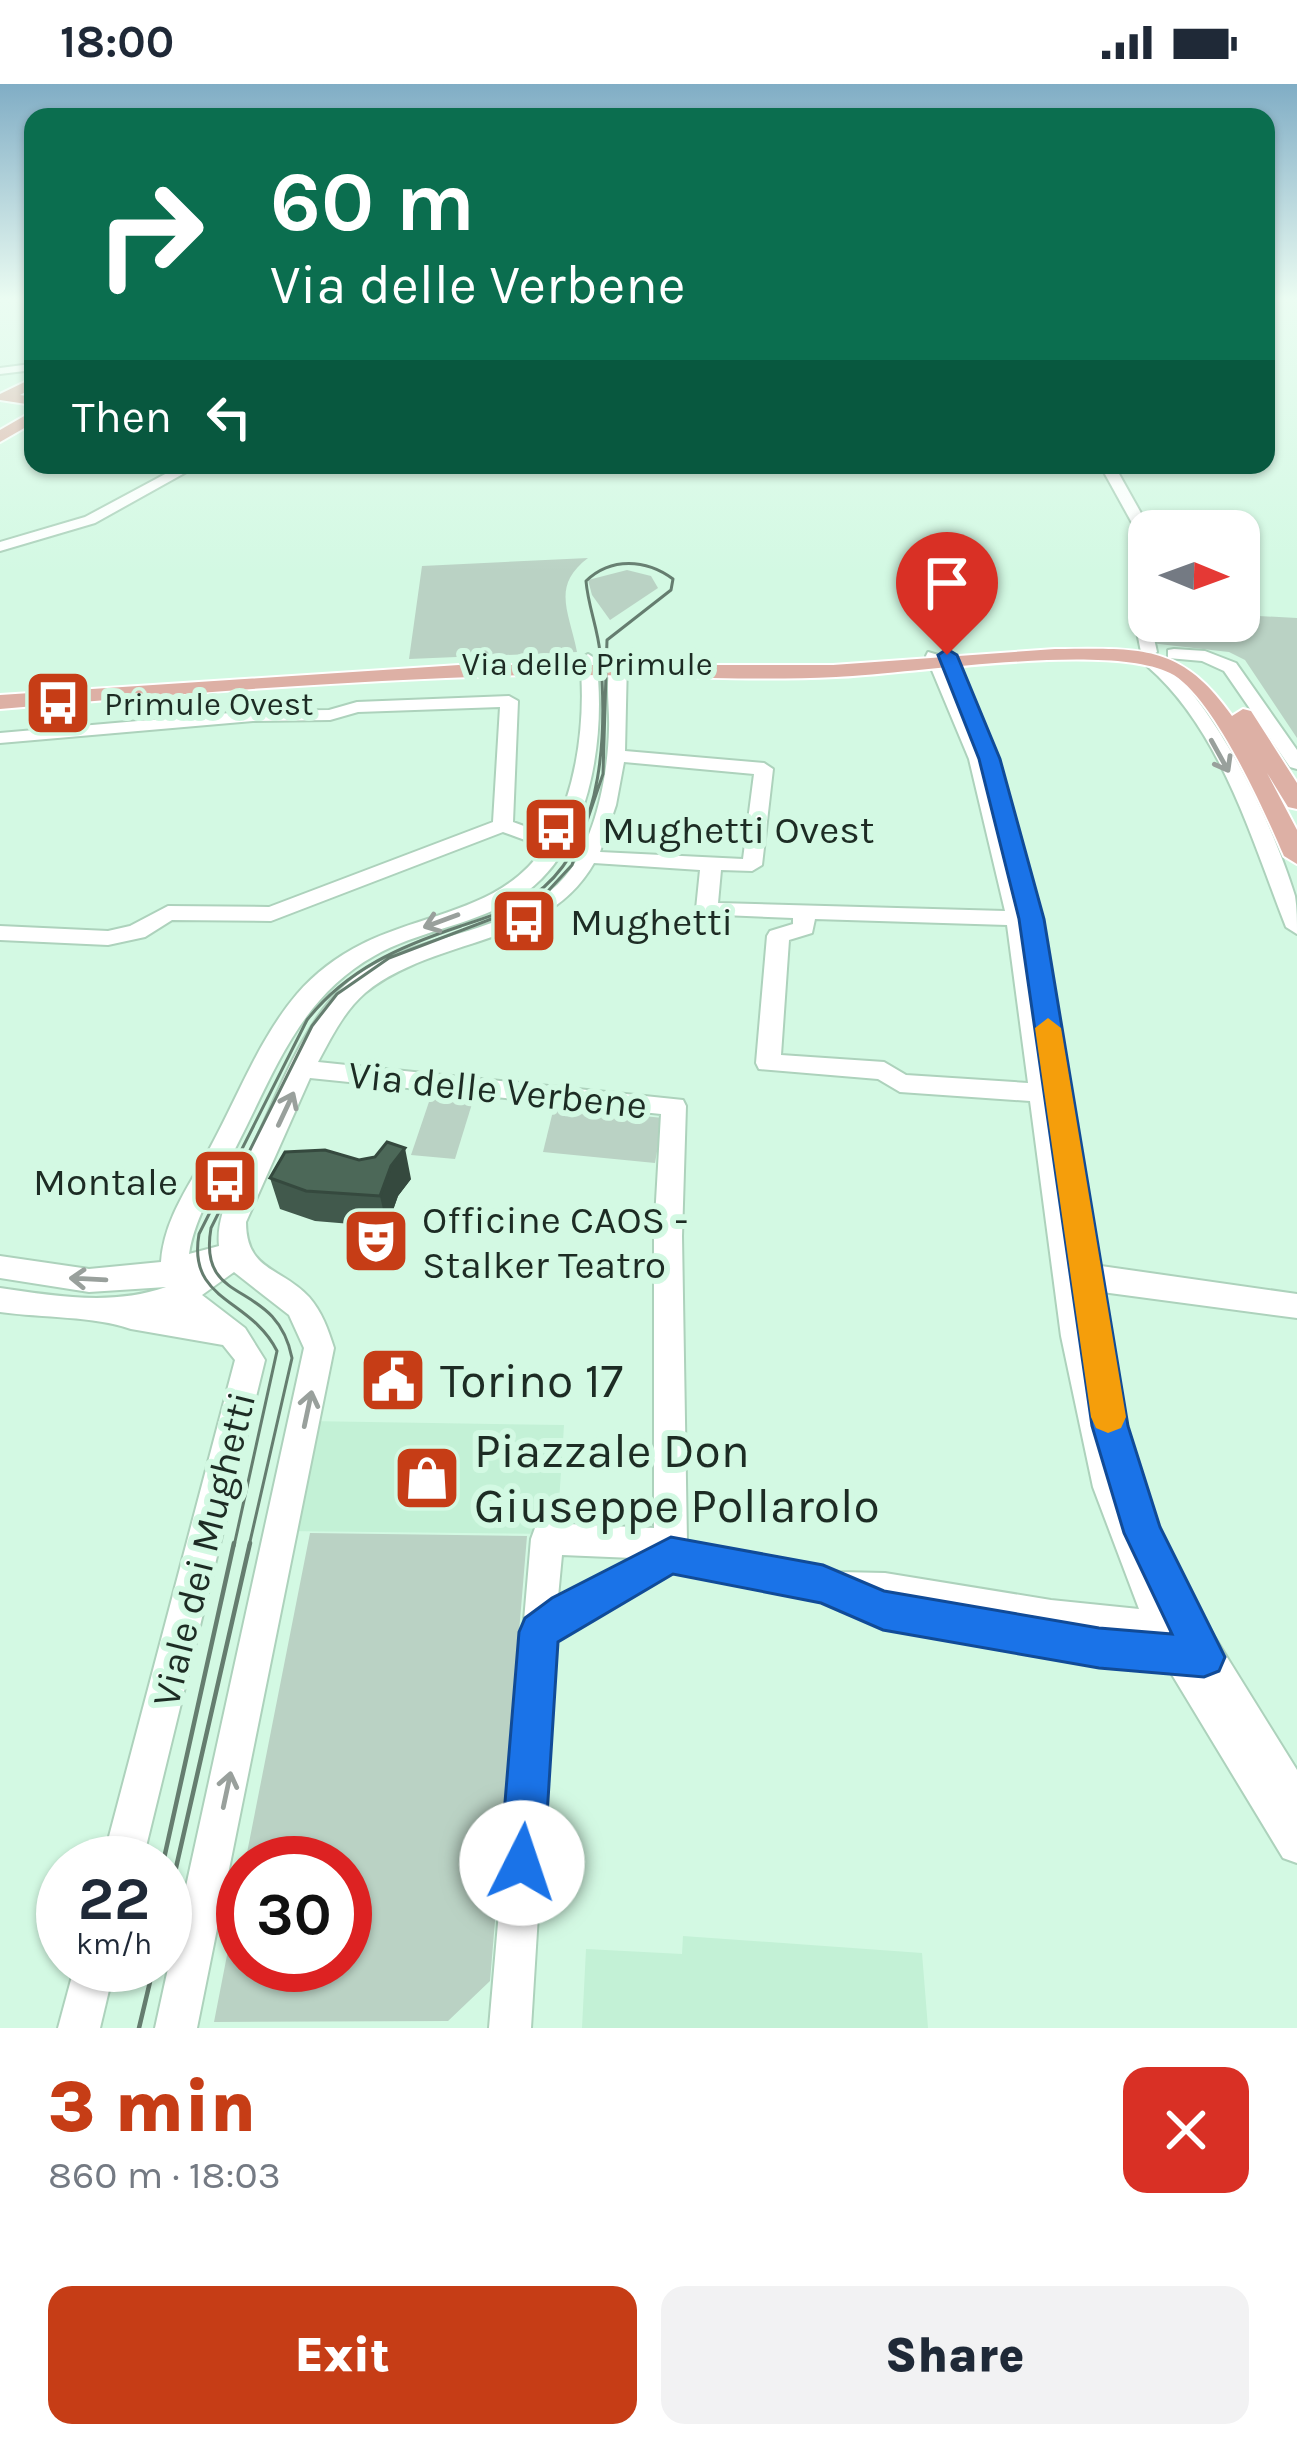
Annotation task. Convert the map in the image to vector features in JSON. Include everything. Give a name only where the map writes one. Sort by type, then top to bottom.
[{"type":"main road","points":[[13,391],[5,397],[24,410]]},
{"type":"main road","points":[[2,435],[24,413]]},
{"type":"main road","points":[[1159,656],[1194,660],[1214,674],[1297,802]]},
{"type":"main road","points":[[1159,656],[1198,683],[1247,760],[1297,856]]},
{"type":"main road","name":"Via delle Primule","points":[[0,692],[589,664],[779,673],[944,660],[1159,656]]},
{"type":"main road","name":"Via delle Primule","points":[[0,702],[261,678],[589,664]]},
{"type":"street","points":[[0,543],[71,519],[158,474]]},
{"type":"street","points":[[0,543],[89,520],[175,474]]},
{"type":"street","points":[[1112,474],[1132,510]]},
{"type":"street","points":[[1151,642],[1233,778],[1297,927]]},
{"type":"street","points":[[1159,656],[1205,656],[1231,667],[1297,763]]},
{"type":"street","points":[[944,660],[1024,918],[1109,1486],[1183,1642],[1297,1844]]},
{"type":"street","points":[[179,1282],[182,1227],[306,997],[372,947],[519,890],[547,866],[559,846],[585,756],[589,664]]},
{"type":"street","points":[[105,1311],[153,1306],[179,1282],[234,1256],[230,1243],[233,1220],[328,1022],[354,990],[388,967],[541,905],[577,875],[587,857],[615,756],[618,664]]},
{"type":"street","name":"Via delle Primule","points":[[502,670],[502,700]]},
{"type":"street","points":[[253,716],[261,678]]},
{"type":"street","name":"Via delle Primule","points":[[0,738],[253,716],[330,715],[357,707],[502,700],[512,704],[503,825]]},
{"type":"street","points":[[1284,743],[1297,791]]},
{"type":"street","points":[[587,857],[752,866],[764,769],[615,756]]},
{"type":"street","points":[[0,933],[108,938],[137,932],[168,913],[272,914],[503,825],[559,846]]},
{"type":"street","points":[[711,864],[707,909],[1024,918]]},
{"type":"street","points":[[804,914],[804,928],[778,936],[768,1063],[884,1071],[900,1083],[1050,1094]]},
{"type":"street","name":"Via delle Verbene","points":[[305,1069],[674,1106],[668,1258],[671,1555]]},
{"type":"street","name":"Viale dei Mughetti","points":[[176,2028],[319,1348],[310,1316],[300,1303],[234,1256]]},
{"type":"street","points":[[179,1282],[114,1281],[3,1268],[1,1304],[105,1311],[234,1335]]},
{"type":"street","points":[[1077,1277],[1297,1306]]},
{"type":"street","name":"Viale dei Mughetti","points":[[129,1836],[250,1360],[246,1346],[234,1335],[196,1311],[179,1282]]},
{"type":"street","points":[[510,2028],[547,1539],[648,1542],[671,1555],[835,1587],[883,1610],[1099,1648],[1183,1642]]},
{"type":"street","points":[[538,1632],[671,1555]]},
{"type":"street","points":[[1183,1642],[1297,1804]]},
{"type":"street","points":[[79,2028],[88,1992]]},
{"type":"shaded area","points":[[588,558],[566,589],[577,652],[409,659],[422,566]]},
{"type":"shaded area","points":[[627,570],[651,576],[658,588],[610,620],[592,595],[588,580]]},
{"type":"shaded area","points":[[1260,616],[1297,618],[1297,738],[1245,660],[1229,652],[1150,643],[1260,642]]},
{"type":"shaded area","points":[[433,1090],[475,1094],[455,1159],[411,1155]]},
{"type":"shaded area","points":[[554,1107],[663,1118],[655,1163],[543,1152]]},
{"type":"shaded area","name":"Piazzale Don Giuseppe Pollarolo","points":[[306,1421],[564,1425],[557,1534],[282,1531]]},
{"type":"shaded area","points":[[310,1533],[527,1536],[490,1981],[448,2021],[214,2022],[220,1992],[372,1992],[372,1836],[250,1836]]},
{"type":"shaded area","points":[[683,1936],[922,1953],[928,2028],[582,2028],[586,1949],[682,1954]]},
{"type":"building","points":[[387,1142],[405,1148],[391,1166],[380,1196],[306,1191],[270,1178],[285,1152],[325,1150],[359,1160],[375,1157]]},
{"type":"tram line","points":[[234,1546],[277,1351],[266,1334],[202,1274],[199,1234],[307,1020],[323,1002],[357,973],[396,951],[525,900],[564,865],[590,809],[601,746],[600,653],[586,581],[606,568],[629,563],[663,572],[673,579],[671,590],[607,640],[603,774],[572,865],[548,891],[523,907],[389,958],[337,994],[312,1026],[211,1228],[210,1254],[216,1271],[271,1315],[292,1358],[249,1546]]},
{"type":"tram line","points":[[169,1836],[234,1543]]},
{"type":"tram line","points":[[183,1836],[250,1543]]},
{"type":"tram line","points":[[139,2028],[148,1992]]},
{"type":"slow traffic","points":[[1048,1028],[1108,1417]]},
{"type":"place","name":"Primule Ovest","points":[[58,703]]},
{"type":"place","name":"Mughetti Ovest","points":[[556,829]]},
{"type":"place","name":"Mughetti","points":[[524,921]]},
{"type":"place","name":"Montale","points":[[225,1181]]},
{"type":"place","name":"Officine CAOS - Stalker Teatro","points":[[376,1241]]},
{"type":"place","name":"Torino 17","points":[[393,1380]]},
{"type":"place","name":"Piazzale Don Giuseppe Pollarolo","points":[[427,1478]]},
{"type":"route","points":[[522,1863],[538,1632],[671,1555],[835,1587],[883,1610],[1099,1648],[1204,1657],[1143,1533],[1110,1426],[1031,919],[990,759],[947,655]]}]
